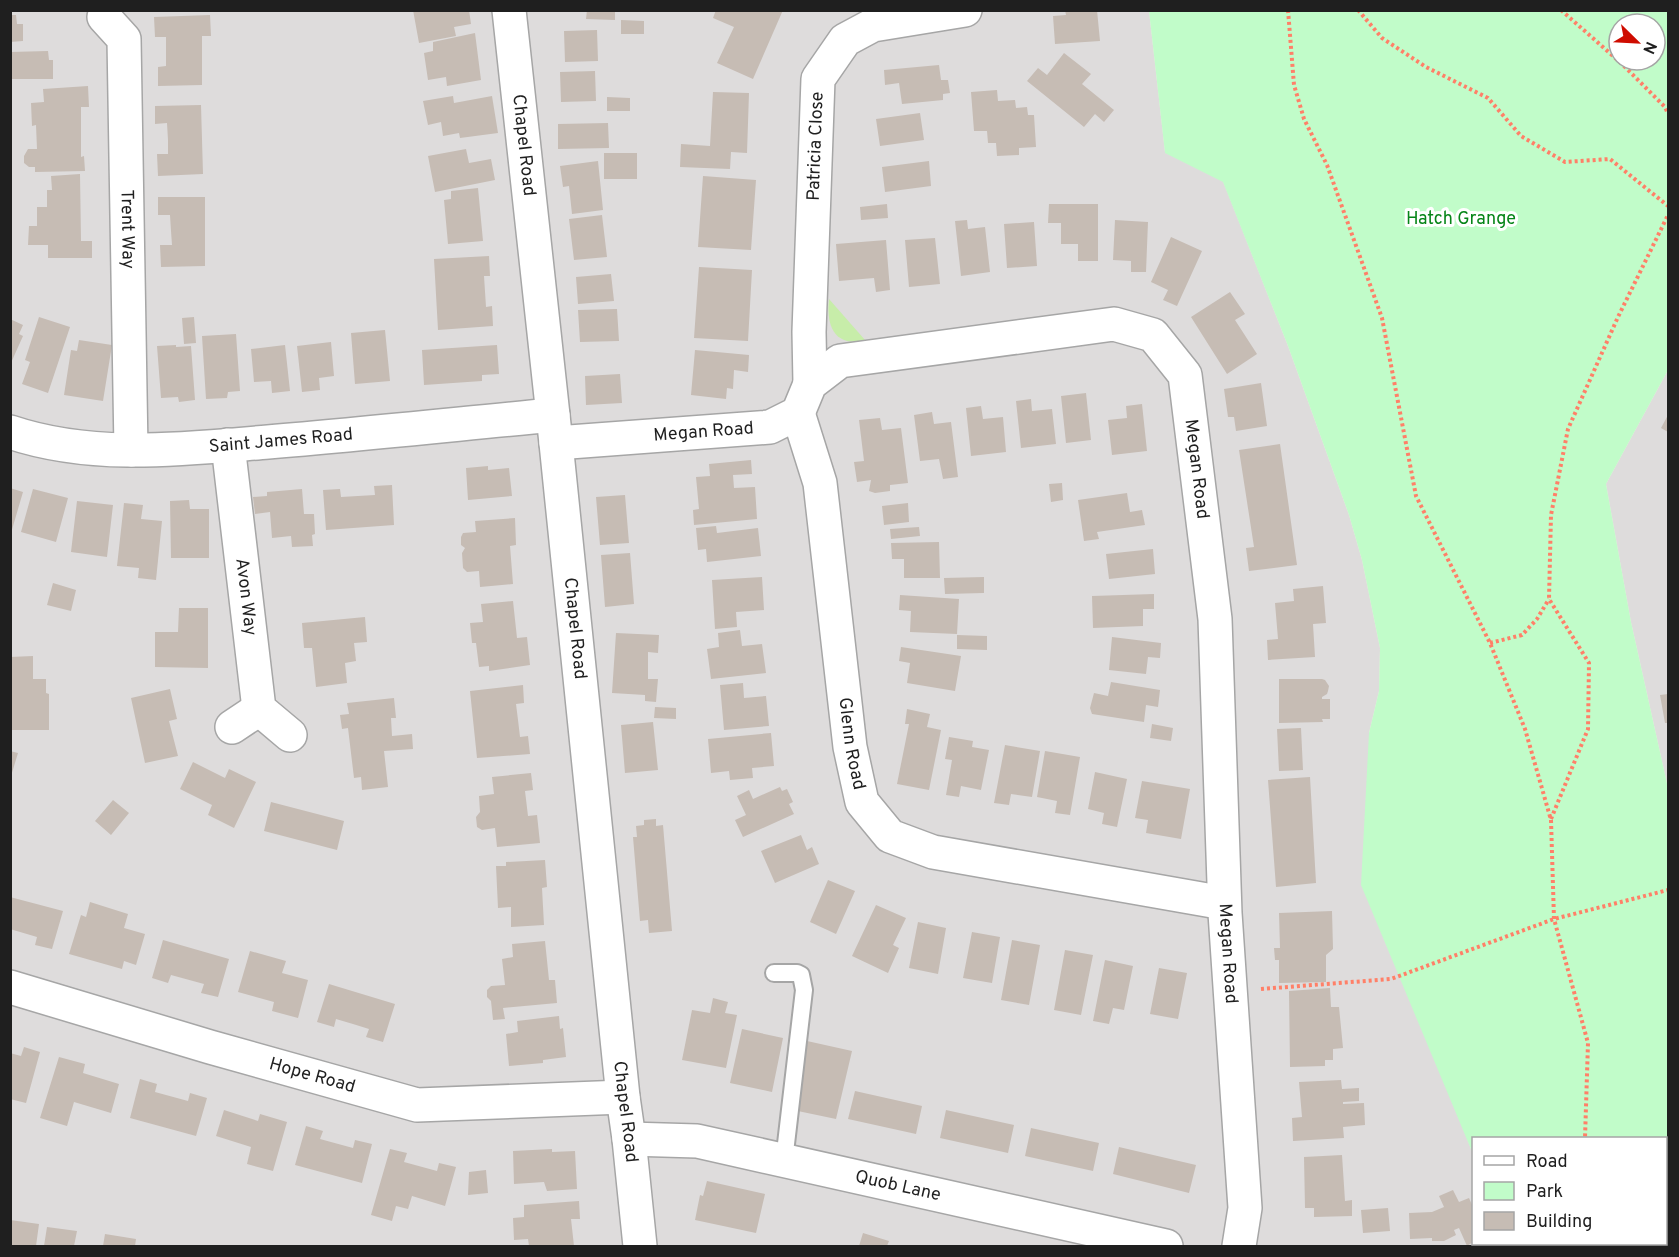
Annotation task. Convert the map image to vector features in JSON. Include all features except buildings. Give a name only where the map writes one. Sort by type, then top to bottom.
[{"type":"street","name":"Chapel Road","points":[[509,10],[555,429],[622,1097],[629,1139],[640,1246]]},
{"type":"street","name":"Patricia Close","points":[[804,399],[809,332],[818,79],[845,40],[873,24],[965,10]]},
{"type":"street","name":"Trent Way","points":[[104,17],[124,39],[131,450]]},
{"type":"street","name":"Megan Road","points":[[555,429],[770,427],[804,399],[840,361],[1114,324],[1153,335],[1185,375],[1215,619],[1224,903],[1245,1208],[1239,1246]]},
{"type":"street","name":"Glenn Road","points":[[804,399],[820,483],[850,747],[862,802],[890,836],[933,852],[1224,903]]},
{"type":"street","name":"Saint James Road","points":[[10,432],[74,448],[131,450],[555,429]]},
{"type":"street","name":"Avon Way","points":[[228,445],[259,709]]},
{"type":"street","points":[[232,727],[259,709],[290,735]]},
{"type":"street","name":"Hope Road","points":[[10,987],[417,1106],[622,1097]]},
{"type":"street","name":"Quob Lane","points":[[629,1139],[697,1141],[1167,1246]]},
{"type":"lane","points":[[774,973],[801,975],[804,990],[784,1161]]},
{"type":"path","points":[[1288,10],[1294,85],[1304,119],[1327,165],[1382,318],[1416,496],[1490,643],[1525,729],[1551,820],[1554,919],[1588,1043],[1585,1137]]},
{"type":"path","points":[[1358,10],[1383,38],[1426,67],[1488,98],[1521,136],[1565,162],[1610,159],[1668,206]]},
{"type":"path","points":[[1561,10],[1621,63],[1665,107],[1668,114]]},
{"type":"path","points":[[1490,643],[1522,635],[1537,619],[1549,599],[1551,515],[1568,429],[1618,316],[1668,215]]},
{"type":"path","points":[[1549,599],[1589,663],[1588,729],[1551,820]]},
{"type":"path","points":[[1229,992],[1390,979],[1554,919],[1668,890]]},
{"type":"shaded area","points":[[10,11],[1149,11],[1165,152],[1223,181],[1288,346],[1349,515],[1362,560],[1380,648],[1379,691],[1369,733],[1458,1115],[1472,1151],[1472,1245],[1511,1246],[11,1246]]},
{"type":"shaded area","points":[[1668,370],[1668,788],[1631,622],[1606,484]]},
{"type":"green space","name":"Hatch Grange","points":[[1149,11],[1668,11],[1668,370],[1606,484],[1631,622],[1668,788],[1668,1246],[1510,1245],[1667,1245],[1667,1137],[1472,1137],[1472,1152],[1361,885],[1369,733],[1379,691],[1380,648],[1362,560],[1349,515],[1288,346],[1223,182],[1165,153]]},
{"type":"green space","points":[[829,299],[865,340],[846,341],[834,332],[829,318]]}]
